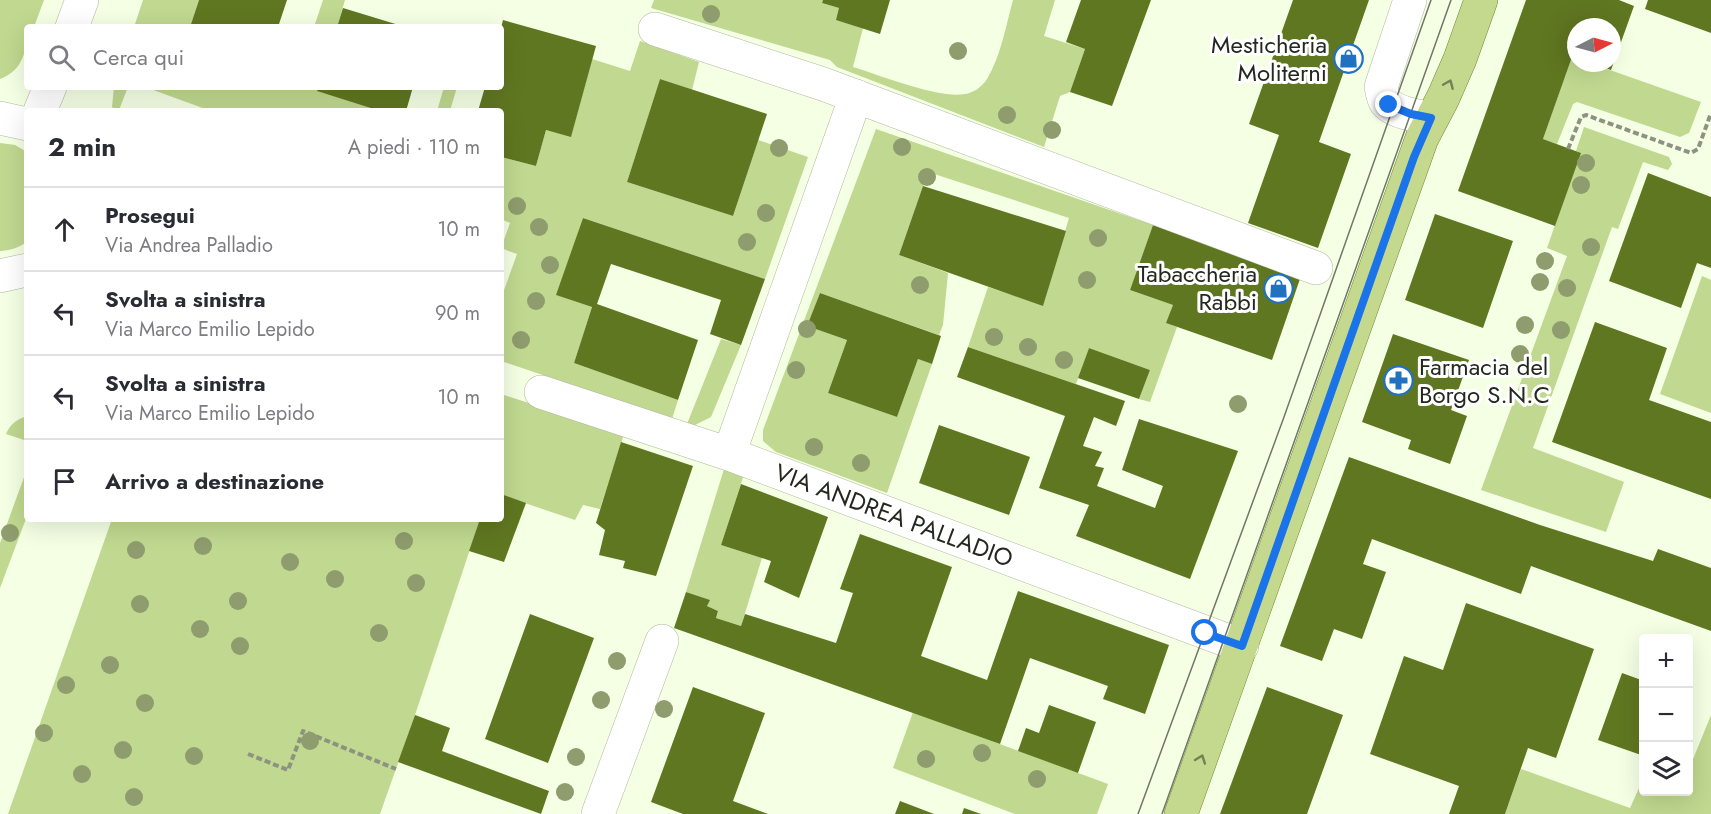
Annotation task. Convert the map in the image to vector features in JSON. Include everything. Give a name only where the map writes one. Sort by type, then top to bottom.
[{"type":"main road","points":[[1181,814],[1414,157],[1460,59],[1481,0]]},
{"type":"lane","points":[[73,24],[82,0]]},
{"type":"lane","points":[[1410,0],[1381,87],[1385,101],[1393,108],[1419,117],[1431,118]]},
{"type":"lane","points":[[655,29],[856,96],[1316,268]]},
{"type":"lane","points":[[41,108],[49,90]]},
{"type":"lane","points":[[729,454],[856,96]]},
{"type":"lane","points":[[0,118],[24,123]]},
{"type":"lane","points":[[0,276],[24,271]]},
{"type":"lane","name":"VIA ANDREA PALLADIO","points":[[541,392],[729,454],[1242,646]]},
{"type":"lane","points":[[598,814],[662,641]]},
{"type":"path","points":[[1568,149],[1581,117],[1586,115],[1691,153],[1698,148],[1711,113]]},
{"type":"path","points":[[248,754],[288,770],[303,732],[396,769]]},
{"type":"green space","points":[[0,0],[44,0],[35,24],[24,24],[24,53],[19,64],[8,75],[0,79]]},
{"type":"green space","points":[[143,0],[199,0],[191,24],[135,24]]},
{"type":"green space","points":[[323,0],[345,0],[338,24],[315,24]]},
{"type":"green space","points":[[654,0],[823,0],[822,3],[839,8],[863,28],[853,67],[925,90],[954,95],[971,92],[987,79],[1000,50],[1013,0],[1055,0],[1044,36],[1085,49],[1070,92],[1060,96],[1044,147],[837,67],[830,60],[651,8]]},
{"type":"green space","points":[[640,41],[699,62],[692,90],[660,79],[627,182],[733,216],[758,140],[808,157],[765,279],[583,218],[557,295],[592,307],[574,363],[678,400],[672,419],[504,362],[504,290],[517,254],[504,249],[504,240],[510,223],[504,220],[504,158],[536,166],[546,130],[571,136],[592,59],[630,71]]},
{"type":"green space","points":[[1567,71],[1616,72],[1701,102],[1689,133],[1680,137],[1577,102],[1573,104],[1557,144],[1543,139]]},
{"type":"green space","points":[[114,90],[127,90],[120,108],[112,107]]},
{"type":"green space","points":[[153,90],[318,90],[371,108],[203,108]]},
{"type":"green space","points":[[443,90],[456,90],[451,108],[438,108]]},
{"type":"green space","points":[[1584,127],[1669,157],[1672,164],[1668,170],[1643,162],[1618,229],[1612,227],[1533,448],[1624,482],[1606,532],[1481,490],[1567,256],[1547,248],[1580,153],[1576,151]]},
{"type":"green space","points":[[876,129],[1153,225],[1130,290],[1173,305],[1167,323],[1177,327],[1150,402],[1139,399],[1150,370],[1089,348],[1076,384],[968,347],[988,287],[1043,305],[1069,218],[928,172],[899,255],[948,273],[943,325],[939,335],[820,293],[807,326],[847,340],[828,393],[897,417],[918,359],[932,364],[887,493],[776,452],[763,441],[763,430]]},
{"type":"green space","points":[[0,143],[15,145],[24,150],[24,244],[0,251]]},
{"type":"green space","points":[[1702,276],[1711,280],[1711,413],[1660,394]]},
{"type":"green space","points":[[721,339],[741,345],[711,417],[693,426],[687,424]]},
{"type":"green space","points":[[504,395],[624,434],[600,509],[583,505],[575,520],[504,496]]},
{"type":"green space","points":[[24,417],[24,440],[6,434],[14,422]]},
{"type":"green space","points":[[724,469],[743,477],[721,545],[762,558],[741,626],[716,618],[718,611],[707,606],[709,600],[686,592]]},
{"type":"green space","points":[[24,477],[25,522],[0,588],[0,543]]},
{"type":"green space","points":[[111,522],[479,522],[380,814],[8,814]]},
{"type":"green space","points":[[913,712],[1108,784],[1097,814],[1015,814],[893,768]]},
{"type":"green space","points":[[1711,715],[1711,814],[1505,814],[1521,769],[1630,808],[1639,788],[1639,796],[1693,796],[1693,759]]},
{"type":"building","points":[[199,0],[287,0],[279,24],[191,24]]},
{"type":"building","points":[[823,0],[890,0],[880,34],[836,20],[839,8],[822,3]]},
{"type":"building","points":[[1081,0],[1151,0],[1112,106],[1070,92],[1085,49],[1066,42]]},
{"type":"building","points":[[1293,0],[1369,0],[1319,142],[1351,154],[1318,248],[1248,223],[1279,135],[1249,124]]},
{"type":"building","points":[[1526,0],[1619,0],[1634,6],[1621,42],[1621,18],[1567,18],[1567,71],[1543,139],[1581,153],[1555,226],[1458,191]]},
{"type":"building","points":[[1648,0],[1711,0],[1711,33],[1645,9]]},
{"type":"building","points":[[343,8],[395,24],[338,24]]},
{"type":"building","points":[[503,20],[596,46],[571,137],[546,130],[536,166],[504,158],[504,108],[479,108],[484,90],[504,90],[504,24],[502,24]]},
{"type":"building","points":[[660,79],[767,114],[733,216],[627,182]]},
{"type":"building","points":[[412,90],[407,108],[371,108],[317,91]]},
{"type":"building","points":[[1648,173],[1711,197],[1711,268],[1697,263],[1681,308],[1609,281]]},
{"type":"building","points":[[923,186],[1066,231],[1043,306],[899,255]]},
{"type":"building","points":[[1435,214],[1513,241],[1483,328],[1405,300]]},
{"type":"building","points":[[583,218],[765,279],[741,345],[710,334],[721,300],[611,264],[597,304],[698,340],[678,400],[574,363],[592,307],[556,295]]},
{"type":"building","points":[[1153,225],[1301,276],[1272,360],[1166,323],[1173,305],[1130,290]]},
{"type":"building","points":[[820,293],[941,336],[932,364],[918,359],[897,417],[828,393],[847,340],[807,326]]},
{"type":"building","points":[[1595,322],[1667,348],[1649,400],[1711,422],[1711,499],[1552,442]]},
{"type":"building","points":[[1393,334],[1469,360],[1451,410],[1467,416],[1450,464],[1408,449],[1411,440],[1362,422]]},
{"type":"building","points":[[968,347],[1125,401],[1116,426],[1094,417],[1083,446],[1102,452],[1095,466],[1104,468],[1097,486],[1155,508],[1163,486],[1122,470],[1139,419],[1238,451],[1190,579],[1076,536],[1089,505],[1039,488],[1065,416],[957,377]]},
{"type":"building","points":[[1089,348],[1150,370],[1139,399],[1078,378]]},
{"type":"building","points":[[939,425],[1030,457],[1009,515],[919,483]]},
{"type":"building","points":[[621,442],[693,466],[656,576],[623,568],[625,561],[599,555],[605,530],[596,523]]},
{"type":"building","points":[[1349,457],[1540,525],[1653,561],[1658,549],[1711,568],[1711,631],[1531,566],[1521,594],[1372,539],[1363,564],[1386,572],[1362,639],[1334,629],[1322,661],[1280,646]]},
{"type":"building","points":[[741,484],[828,517],[799,598],[764,582],[771,561],[721,545]]},
{"type":"building","points":[[504,495],[526,503],[504,562],[469,551],[479,522],[504,522]]},
{"type":"building","points":[[860,534],[952,567],[921,656],[987,680],[1018,591],[1169,645],[1145,714],[1103,699],[1108,686],[1030,658],[1000,744],[674,628],[686,592],[710,600],[707,606],[718,611],[716,618],[741,626],[745,614],[836,643],[853,593],[840,589]]},
{"type":"building","points":[[1466,603],[1594,649],[1556,758],[1528,748],[1505,814],[1449,814],[1459,786],[1370,754],[1404,656],[1443,670]]},
{"type":"building","points":[[530,614],[594,638],[548,763],[485,739]]},
{"type":"building","points":[[1622,673],[1639,679],[1639,754],[1598,740]]},
{"type":"building","points":[[693,687],[765,713],[733,801],[768,814],[683,814],[651,802]]},
{"type":"building","points":[[1267,687],[1343,715],[1307,814],[1220,814]]},
{"type":"building","points":[[1049,705],[1096,722],[1078,773],[1018,751],[1026,728],[1039,733]]},
{"type":"building","points":[[415,715],[450,728],[442,751],[549,791],[541,814],[398,762]]},
{"type":"building","points":[[900,801],[934,814],[895,814]]},
{"type":"building","points":[[964,808],[981,814],[962,814]]},
{"type":"tram line","points":[[1138,814],[1284,417],[1431,0]]},
{"type":"tram line","points":[[1162,814],[1451,0]]},
{"type":"place","name":"Mesticheria Moliterni","points":[[1348,59]]},
{"type":"place","name":"Tabaccheria Rabbi","points":[[1278,288]]},
{"type":"place","name":"Farmacia del Borgo S.N.C","points":[[1398,381]]},
{"type":"route","points":[[1205,633],[1242,646],[1414,157],[1431,118],[1419,117],[1389,105]]}]
